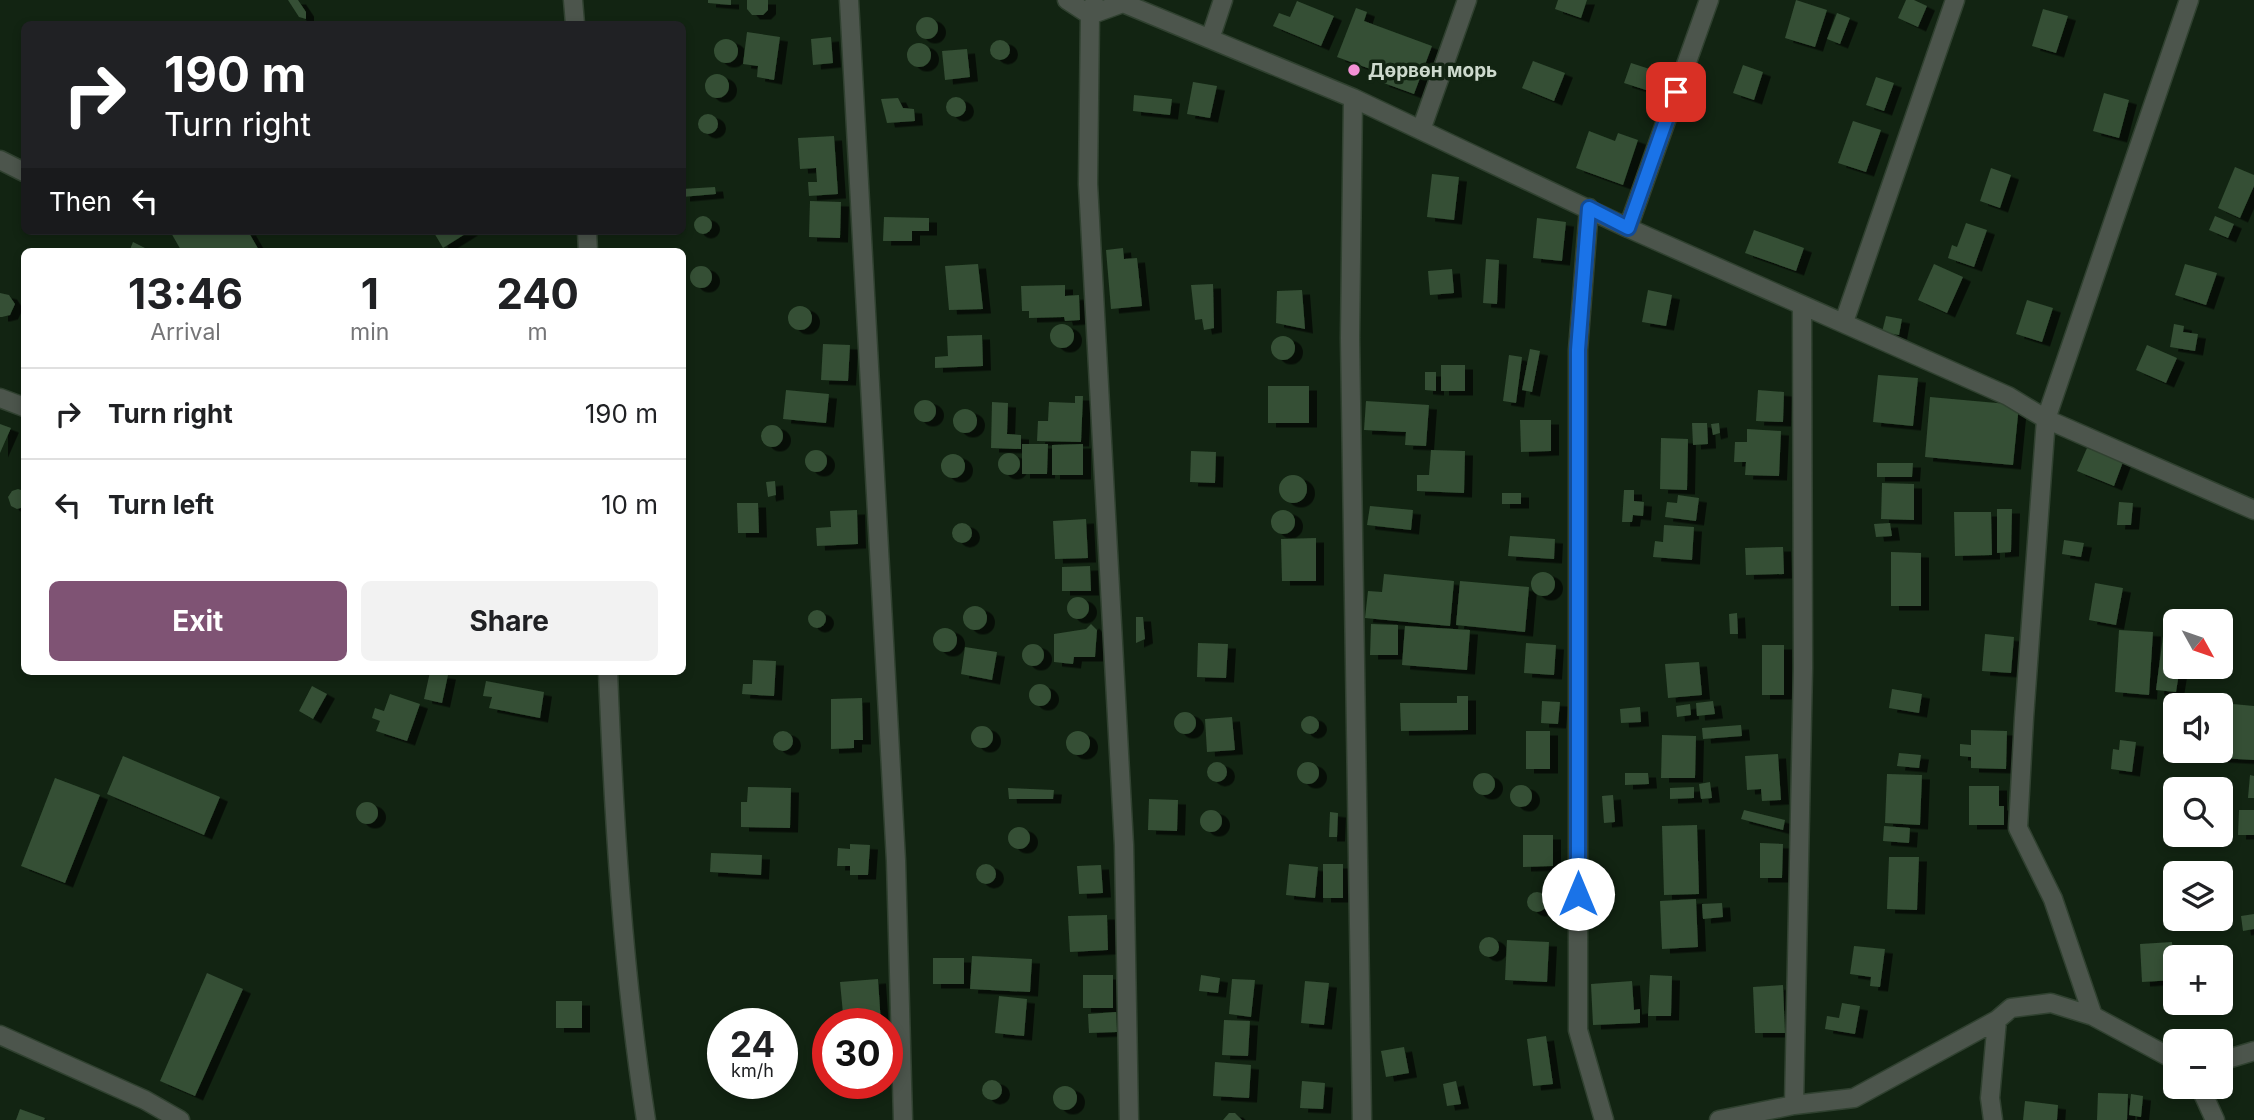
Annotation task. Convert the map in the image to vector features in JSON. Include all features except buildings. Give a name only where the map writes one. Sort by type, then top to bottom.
[{"type":"street","points":[[573,0],[575,21]]},
{"type":"street","points":[[849,0],[896,861],[903,1120]]},
{"type":"street","points":[[1067,0],[1093,7],[1123,3],[1353,98],[1628,228],[1844,322],[2008,396],[2046,419],[2254,510]]},
{"type":"street","points":[[1210,39],[1223,0]]},
{"type":"street","points":[[1421,130],[1467,0]]},
{"type":"street","points":[[1628,228],[1709,0]]},
{"type":"street","points":[[1844,322],[1955,0]]},
{"type":"street","points":[[2093,1016],[2053,900],[2018,828],[2046,419],[2189,0]]},
{"type":"street","points":[[1093,7],[1088,184],[1125,845],[1129,1120]]},
{"type":"street","points":[[1353,98],[1350,338],[1363,1120]]},
{"type":"street","points":[[0,160],[21,170]]},
{"type":"street","points":[[1589,208],[1578,350],[1578,1030],[1604,1120]]},
{"type":"street","points":[[1794,1105],[1803,668],[1802,306]]},
{"type":"street","points":[[0,398],[21,406]]},
{"type":"street","points":[[608,675],[613,793],[634,1044],[646,1120]]},
{"type":"street","points":[[1719,1120],[1794,1105],[1854,1098],[1997,1020],[2011,1008],[2051,1003],[2093,1016],[2163,1054]]},
{"type":"street","points":[[1993,1120],[1990,1098],[1997,1020]]},
{"type":"street","points":[[0,1035],[145,1100],[180,1120]]},
{"type":"street","points":[[2233,1057],[2254,1051]]},
{"type":"street","points":[[2205,1099],[2215,1120]]},
{"type":"place","name":"Дөрвөн морь","points":[[1354,70]]},
{"type":"route","points":[[1578,894],[1578,350],[1589,208],[1628,228],[1676,92]]}]
